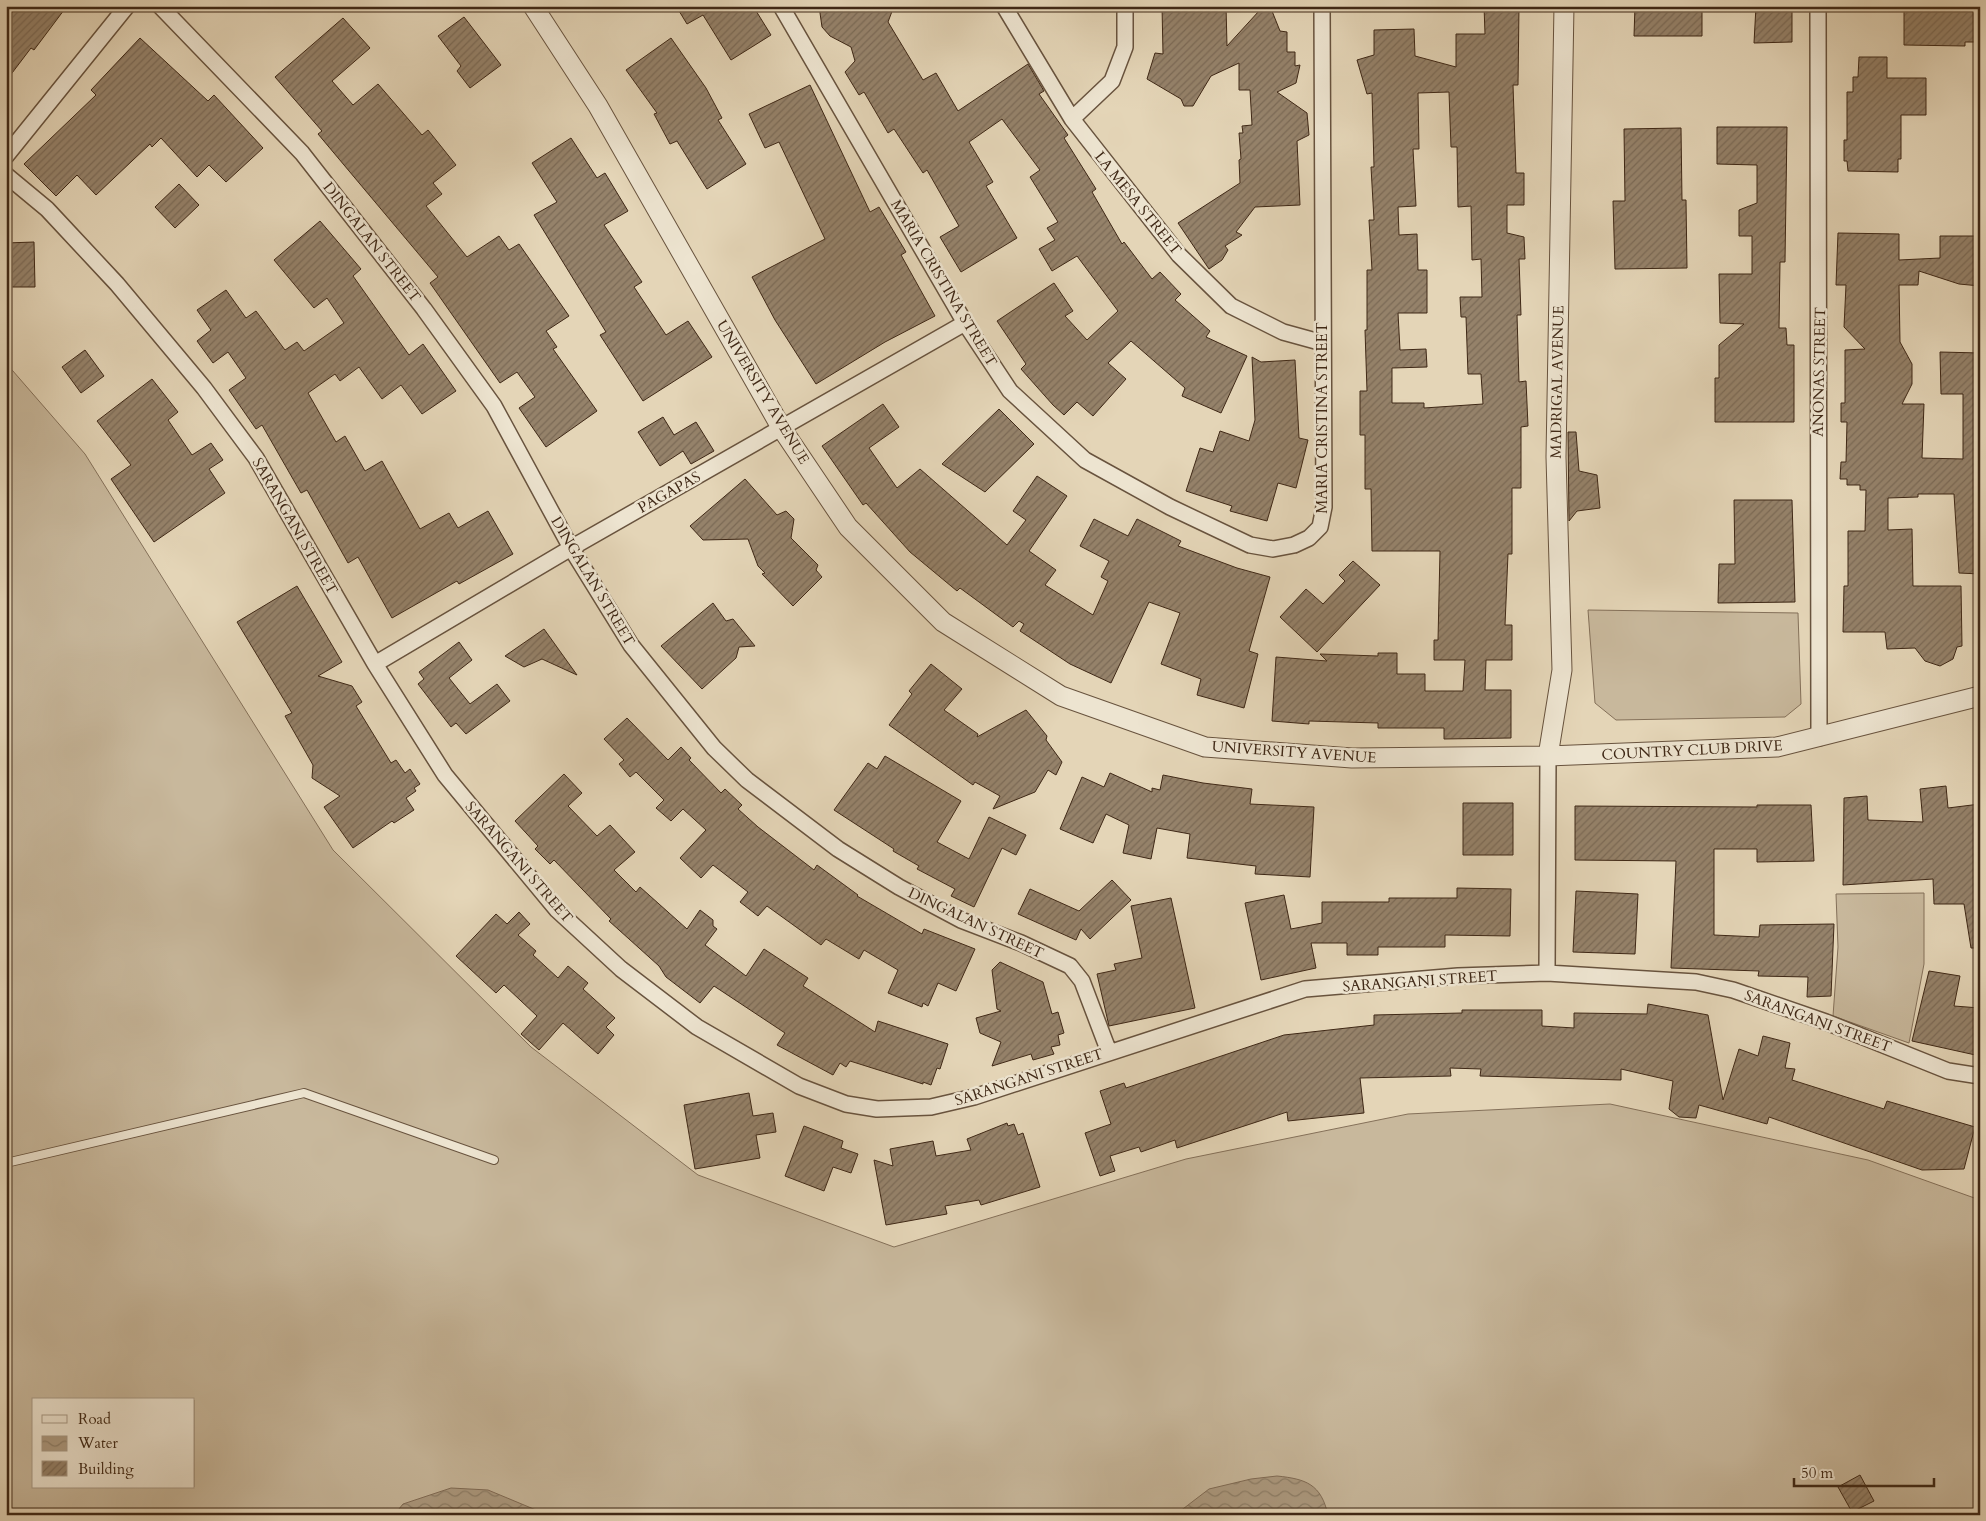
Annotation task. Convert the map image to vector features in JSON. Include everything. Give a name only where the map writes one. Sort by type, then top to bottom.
[{"type":"street","points":[[6,156],[127,6]]},
{"type":"street","name":"DINGALAN STREET","points":[[160,6],[302,153],[424,309],[494,406],[571,548],[631,645],[714,748],[747,780],[838,849],[899,887],[961,920],[1021,943],[1070,966],[1082,981],[1109,1052]]},
{"type":"street","name":"UNIVERSITY AVENUE","points":[[534,6],[603,115],[782,429],[848,527],[943,622],[1060,696],[1205,747],[1352,758],[1548,756]]},
{"type":"street","name":"MARIA CRISTINA STREET","points":[[781,6],[965,323],[1010,391],[1085,460],[1170,507],[1250,545],[1273,549],[1294,545],[1309,538],[1320,528],[1324,507],[1322,6]]},
{"type":"street","name":"LA MESA STREET","points":[[1004,6],[1072,119],[1179,255],[1231,306],[1282,332],[1322,343]]},
{"type":"street","points":[[1072,119],[1112,81],[1125,47],[1125,6]]},
{"type":"street","name":"MADRIGAL AVENUE","points":[[1548,756],[1562,670],[1556,457],[1564,6]]},
{"type":"street","name":"ANONAS STREET","points":[[1818,6],[1819,738]]},
{"type":"street","name":"SARANGANI STREET","points":[[6,175],[47,209],[118,284],[204,388],[256,458],[375,664],[445,775],[557,910],[621,969],[697,1027],[799,1086],[846,1104],[877,1109],[930,1107],[974,1097],[1305,989],[1458,976],[1547,973],[1696,982],[1733,990],[1826,1022],[1948,1071],[1980,1076]]},
{"type":"street","name":"PAGAPAS","points":[[375,664],[571,548],[965,323]]},
{"type":"street","name":"COUNTRY CLUB DRIVE","points":[[1548,756],[1777,747],[1819,738],[1980,696]]},
{"type":"street","points":[[1547,973],[1548,756]]},
{"type":"lane","points":[[6,1163],[304,1092],[494,1160]]},
{"type":"shaded area","points":[[6,363],[85,454],[333,850],[531,1047],[698,1175],[894,1247],[1186,1159],[1408,1114],[1610,1104],[1868,1160],[1980,1200],[1980,1515],[6,1515]]},
{"type":"shaded area","points":[[1588,610],[1798,613],[1801,704],[1785,717],[1616,720],[1595,703]]},
{"type":"shaded area","points":[[1924,893],[1924,964],[1909,1043],[1833,1016],[1838,947],[1836,894]]},
{"type":"water","points":[[1277,1476],[1304,1481],[1311,1485],[1321,1496],[1328,1515],[1175,1515],[1209,1489],[1251,1479]]},
{"type":"water","points":[[451,1488],[488,1490],[548,1515],[394,1515],[403,1504]]},
{"type":"building","points":[[6,6],[67,6],[34,50],[31,48],[6,81]]},
{"type":"building","points":[[676,6],[753,6],[771,35],[731,60],[703,15],[687,24]]},
{"type":"building","points":[[819,6],[894,6],[888,22],[923,80],[936,73],[958,111],[1028,64],[1044,91],[1039,94],[1068,135],[1064,138],[1096,189],[1092,192],[1122,244],[1124,242],[1152,279],[1160,272],[1181,294],[1175,300],[1210,331],[1206,337],[1247,356],[1221,413],[1182,396],[1185,388],[1131,341],[1108,363],[1126,379],[1093,416],[1077,402],[1064,415],[1053,405],[1021,369],[1026,364],[997,321],[1054,283],[1073,311],[1065,316],[1087,340],[1118,311],[1077,256],[1052,271],[1039,249],[1055,240],[1047,228],[1058,222],[1030,177],[1040,170],[1002,119],[969,142],[993,182],[986,186],[1017,238],[961,272],[940,237],[959,226],[927,170],[923,173],[894,129],[888,133],[864,92],[859,95],[845,72],[855,61],[851,47],[830,36],[822,27]]},
{"type":"building","points":[[1162,6],[1226,6],[1227,46],[1259,11],[1260,6],[1270,6],[1280,31],[1287,32],[1287,52],[1295,52],[1295,66],[1300,65],[1296,83],[1277,92],[1307,113],[1309,135],[1297,141],[1300,205],[1255,207],[1236,232],[1242,235],[1225,246],[1228,250],[1222,260],[1209,269],[1178,223],[1240,183],[1239,133],[1243,133],[1242,126],[1252,125],[1250,90],[1239,90],[1239,63],[1211,76],[1193,106],[1184,106],[1181,99],[1147,79],[1155,53],[1163,54]]},
{"type":"building","points":[[1484,6],[1519,6],[1518,85],[1513,85],[1516,173],[1524,173],[1524,205],[1507,205],[1507,233],[1524,237],[1525,259],[1519,259],[1521,315],[1517,315],[1519,382],[1526,381],[1528,426],[1521,427],[1521,488],[1512,488],[1512,554],[1508,554],[1505,625],[1512,625],[1512,660],[1486,660],[1485,690],[1511,690],[1511,738],[1444,739],[1444,728],[1378,728],[1378,723],[1309,721],[1309,724],[1272,721],[1276,657],[1327,661],[1320,654],[1378,656],[1378,653],[1397,653],[1397,674],[1425,674],[1425,691],[1463,691],[1465,660],[1434,660],[1434,640],[1438,640],[1440,551],[1372,551],[1371,489],[1365,489],[1365,435],[1360,435],[1360,391],[1367,391],[1365,330],[1367,330],[1367,270],[1372,270],[1369,220],[1374,220],[1371,167],[1374,167],[1372,93],[1367,94],[1357,60],[1374,55],[1374,30],[1414,29],[1415,56],[1456,67],[1456,34],[1485,34]],"holes":[[[1449,92],[1451,147],[1457,147],[1458,207],[1471,206],[1472,260],[1481,259],[1482,297],[1460,297],[1461,317],[1466,317],[1468,374],[1481,374],[1483,404],[1424,408],[1424,403],[1392,403],[1392,368],[1427,367],[1426,349],[1400,350],[1398,313],[1427,313],[1427,270],[1418,270],[1417,234],[1399,235],[1398,207],[1416,206],[1413,149],[1419,149],[1418,93]]]},
{"type":"building","points":[[1635,6],[1702,6],[1702,36],[1634,36]]},
{"type":"building","points":[[1756,6],[1792,6],[1792,42],[1754,43]]},
{"type":"building","points":[[1904,6],[1980,6],[1980,42],[1965,42],[1965,46],[1904,45]]},
{"type":"building","points":[[464,17],[501,65],[470,88],[457,71],[461,66],[438,36]]},
{"type":"building","points":[[343,18],[370,48],[332,81],[353,105],[378,84],[422,135],[428,130],[456,165],[433,183],[442,194],[426,206],[467,257],[499,236],[509,250],[519,244],[569,316],[546,331],[557,347],[553,349],[597,411],[546,447],[519,408],[535,397],[517,372],[500,383],[430,283],[438,277],[318,134],[322,131],[275,77]]},
{"type":"building","points":[[140,38],[208,101],[214,95],[263,148],[226,182],[209,165],[197,177],[161,138],[152,147],[150,144],[96,195],[77,175],[56,196],[24,164],[96,95],[91,90]]},
{"type":"building","points":[[671,38],[706,88],[722,118],[718,120],[746,164],[707,189],[677,141],[670,144],[654,114],[657,113],[626,70]]},
{"type":"building","points":[[1859,57],[1887,57],[1887,78],[1926,78],[1926,115],[1901,115],[1901,159],[1898,159],[1898,172],[1848,171],[1847,161],[1844,161],[1844,140],[1847,140],[1847,92],[1853,92],[1853,77],[1858,77]]},
{"type":"building","points":[[810,85],[870,212],[879,207],[906,252],[901,255],[935,316],[885,342],[816,384],[775,320],[752,277],[825,239],[779,142],[765,148],[749,114]]},
{"type":"building","points":[[1717,127],[1787,127],[1785,262],[1780,262],[1779,328],[1786,328],[1787,345],[1794,345],[1794,422],[1715,422],[1715,378],[1719,378],[1719,345],[1744,324],[1720,323],[1719,274],[1752,274],[1752,236],[1739,236],[1739,210],[1757,203],[1757,165],[1717,164]]},
{"type":"building","points":[[1681,128],[1682,200],[1686,200],[1687,268],[1615,269],[1613,201],[1625,201],[1624,129]]},
{"type":"building","points":[[571,138],[597,178],[605,173],[628,211],[604,225],[642,282],[634,287],[666,335],[688,321],[712,357],[643,401],[600,335],[606,332],[534,215],[557,202],[532,163]]},
{"type":"building","points":[[179,184],[199,205],[175,228],[155,207]]},
{"type":"building","points":[[320,221],[361,269],[353,276],[409,355],[423,344],[456,391],[422,414],[401,385],[382,399],[359,367],[340,381],[335,374],[308,393],[336,442],[345,436],[365,471],[382,461],[420,529],[449,513],[458,528],[488,511],[513,554],[459,584],[457,581],[392,618],[358,557],[348,563],[307,490],[301,493],[262,425],[256,429],[229,390],[246,378],[228,352],[213,363],[197,341],[211,330],[197,310],[226,290],[246,318],[256,311],[285,350],[297,342],[304,351],[344,323],[327,298],[314,308],[274,260]]},
{"type":"building","points":[[1838,233],[1899,234],[1899,260],[1940,258],[1940,236],[1980,236],[1980,286],[1959,284],[1919,271],[1918,285],[1899,285],[1900,342],[1912,364],[1912,384],[1902,404],[1924,404],[1922,458],[1963,459],[1963,394],[1941,394],[1940,352],[1980,353],[1980,574],[1959,573],[1954,494],[1918,494],[1918,497],[1888,498],[1888,530],[1912,529],[1913,586],[1961,586],[1962,646],[1957,647],[1953,659],[1940,666],[1925,661],[1915,648],[1887,649],[1885,632],[1843,632],[1844,586],[1848,586],[1848,531],[1865,531],[1866,490],[1860,490],[1860,485],[1847,485],[1847,479],[1840,479],[1841,462],[1846,462],[1847,422],[1841,422],[1841,403],[1845,403],[1845,350],[1865,349],[1844,327],[1846,285],[1836,285]]},
{"type":"building","points":[[34,242],[35,287],[6,287],[6,243]]},
{"type":"building","points":[[85,350],[104,376],[81,393],[62,367]]},
{"type":"building","points":[[1252,357],[1261,362],[1295,360],[1299,438],[1308,440],[1296,488],[1278,483],[1267,521],[1230,511],[1232,506],[1186,491],[1200,448],[1213,452],[1220,431],[1249,441],[1255,420]]},
{"type":"building","points":[[152,379],[178,412],[168,420],[192,455],[211,443],[223,460],[209,469],[225,493],[154,542],[111,479],[131,465],[97,421]]},
{"type":"building","points":[[883,404],[899,427],[869,448],[897,488],[920,469],[1007,545],[1026,520],[1013,511],[1037,476],[1067,496],[1029,551],[1056,570],[1045,585],[1093,615],[1108,581],[1101,577],[1109,561],[1080,546],[1094,519],[1128,536],[1137,519],[1181,541],[1178,546],[1237,568],[1270,577],[1249,651],[1258,654],[1244,708],[1197,695],[1201,679],[1161,664],[1180,613],[1149,602],[1111,683],[1070,664],[1020,631],[1024,624],[1019,621],[1013,627],[960,588],[957,591],[910,552],[866,503],[863,505],[822,446]]},
{"type":"building","points":[[999,409],[1034,444],[985,492],[942,464]]},
{"type":"building","points":[[663,417],[674,435],[696,422],[714,451],[691,464],[683,451],[660,466],[638,432]]},
{"type":"building","points":[[1568,432],[1576,432],[1579,471],[1597,475],[1600,508],[1577,511],[1569,521]]},
{"type":"building","points":[[745,479],[777,515],[786,511],[794,519],[791,538],[818,565],[816,570],[822,577],[793,606],[762,574],[765,573],[758,566],[748,539],[703,540],[690,526]]},
{"type":"building","points":[[1734,500],[1792,500],[1795,602],[1718,603],[1719,564],[1735,564]]},
{"type":"building","points":[[1353,561],[1380,585],[1317,652],[1280,617],[1306,589],[1323,604],[1345,581],[1339,575]]},
{"type":"building","points":[[297,586],[342,662],[318,676],[352,686],[362,702],[356,706],[391,763],[396,760],[405,773],[410,769],[420,784],[414,788],[416,791],[406,798],[414,810],[394,823],[392,821],[353,848],[324,807],[340,796],[312,778],[313,765],[285,716],[292,713],[237,622]]},
{"type":"building","points":[[713,603],[726,621],[733,619],[755,646],[739,647],[736,658],[702,689],[661,646]]},
{"type":"building","points":[[544,629],[577,675],[542,659],[524,667],[505,656]]},
{"type":"building","points":[[459,642],[472,660],[449,678],[470,704],[497,684],[510,701],[466,734],[456,723],[451,727],[418,684],[424,679],[419,672]]},
{"type":"building","points":[[931,664],[962,689],[944,710],[978,734],[977,737],[1026,710],[1047,736],[1046,740],[1062,762],[1056,775],[1048,770],[1035,792],[993,809],[1000,796],[975,782],[973,785],[889,725],[912,694],[909,691]]},
{"type":"building","points":[[627,718],[668,760],[681,747],[691,758],[689,760],[721,793],[725,789],[742,805],[738,809],[758,827],[814,870],[817,865],[857,896],[922,934],[924,929],[975,949],[956,991],[938,983],[928,1006],[923,1003],[922,1007],[888,993],[898,970],[864,950],[859,959],[826,939],[821,945],[767,906],[758,916],[740,902],[748,892],[713,865],[701,878],[680,858],[706,830],[683,809],[671,821],[656,808],[664,800],[636,772],[630,777],[619,764],[624,760],[604,739]]},
{"type":"building","points":[[885,756],[961,801],[937,842],[969,859],[989,817],[1026,835],[1016,855],[1002,848],[974,907],[951,896],[955,889],[917,869],[919,866],[893,851],[894,849],[834,810],[868,763],[877,769]]},
{"type":"building","points":[[1110,773],[1152,792],[1152,788],[1160,790],[1163,775],[1203,783],[1252,789],[1250,804],[1314,807],[1310,877],[1255,874],[1256,866],[1187,858],[1190,834],[1157,828],[1151,859],[1123,853],[1129,825],[1106,814],[1093,843],[1060,829],[1082,777],[1104,787]]},
{"type":"building","points":[[564,774],[582,793],[568,806],[597,836],[610,825],[635,852],[614,870],[636,892],[640,887],[687,929],[700,910],[713,920],[713,926],[717,929],[705,945],[746,976],[764,949],[808,978],[803,986],[875,1032],[878,1021],[948,1044],[940,1069],[937,1068],[931,1085],[850,1061],[846,1067],[840,1063],[833,1075],[777,1045],[785,1033],[714,986],[700,1003],[666,977],[659,966],[609,921],[611,919],[554,860],[550,864],[535,849],[538,846],[515,821]]},
{"type":"building","points":[[1946,786],[1948,808],[1980,804],[1980,948],[1971,948],[1964,904],[1934,904],[1933,879],[1843,885],[1844,798],[1867,796],[1868,820],[1923,822],[1920,789]]},
{"type":"building","points":[[1463,803],[1513,803],[1513,855],[1463,855]]},
{"type":"building","points":[[1757,805],[1811,805],[1814,861],[1757,862],[1757,849],[1714,849],[1714,935],[1759,937],[1760,925],[1834,924],[1831,996],[1807,997],[1808,977],[1758,976],[1759,971],[1671,968],[1676,861],[1575,860],[1575,806],[1757,807]]},
{"type":"building","points":[[1112,880],[1131,900],[1090,939],[1081,929],[1076,940],[1018,914],[1030,889],[1079,911]]},
{"type":"building","points":[[1457,888],[1511,889],[1510,936],[1445,935],[1445,947],[1378,947],[1378,955],[1347,955],[1347,943],[1311,943],[1316,968],[1261,980],[1245,903],[1284,895],[1291,929],[1322,923],[1322,902],[1389,902],[1389,898],[1457,898]]},
{"type":"building","points":[[1576,891],[1638,894],[1635,954],[1573,952]]},
{"type":"building","points":[[1171,898],[1195,1008],[1109,1026],[1097,974],[1116,970],[1114,964],[1142,958],[1131,906]]},
{"type":"building","points":[[519,912],[530,924],[518,935],[536,951],[533,955],[558,978],[568,966],[588,983],[583,989],[615,1018],[606,1027],[614,1035],[598,1054],[563,1023],[539,1050],[521,1034],[537,1016],[504,985],[496,993],[456,956],[496,914],[507,924]]},
{"type":"building","points":[[1000,962],[1043,982],[1052,1014],[1058,1012],[1064,1033],[1058,1035],[1060,1045],[1051,1047],[1054,1054],[1033,1060],[1031,1054],[992,1066],[1001,1042],[980,1033],[976,1018],[1001,1011],[997,1009],[992,970]]},
{"type":"building","points":[[1929,971],[1960,976],[1954,1006],[1980,1008],[1980,1056],[1912,1041]]},
{"type":"building","points":[[1648,1004],[1708,1015],[1723,1100],[1739,1049],[1758,1056],[1763,1036],[1790,1043],[1785,1068],[1795,1069],[1792,1080],[1884,1109],[1887,1101],[1975,1127],[1964,1169],[1922,1170],[1769,1117],[1767,1124],[1699,1105],[1696,1118],[1679,1117],[1669,1109],[1673,1081],[1621,1069],[1621,1080],[1480,1076],[1481,1069],[1450,1068],[1451,1076],[1360,1078],[1364,1113],[1288,1121],[1287,1112],[1177,1148],[1175,1140],[1141,1152],[1139,1147],[1110,1156],[1115,1171],[1100,1176],[1085,1133],[1111,1124],[1100,1091],[1124,1083],[1126,1088],[1284,1035],[1374,1025],[1374,1015],[1462,1013],[1462,1010],[1542,1010],[1542,1026],[1574,1028],[1574,1013],[1647,1014]]},
{"type":"building","points":[[749,1093],[753,1116],[773,1113],[776,1132],[756,1135],[760,1158],[695,1169],[684,1105]]},
{"type":"building","points":[[1007,1123],[1008,1126],[1014,1124],[1018,1135],[1023,1133],[1040,1187],[981,1205],[979,1200],[945,1206],[947,1214],[886,1225],[874,1160],[893,1166],[890,1149],[933,1141],[936,1156],[971,1150],[967,1139]]},
{"type":"building","points":[[804,1126],[843,1141],[841,1148],[858,1154],[851,1173],[833,1167],[824,1191],[785,1176]]},
{"type":"building","points":[[1860,1475],[1874,1501],[1852,1512],[1838,1487]]}]
